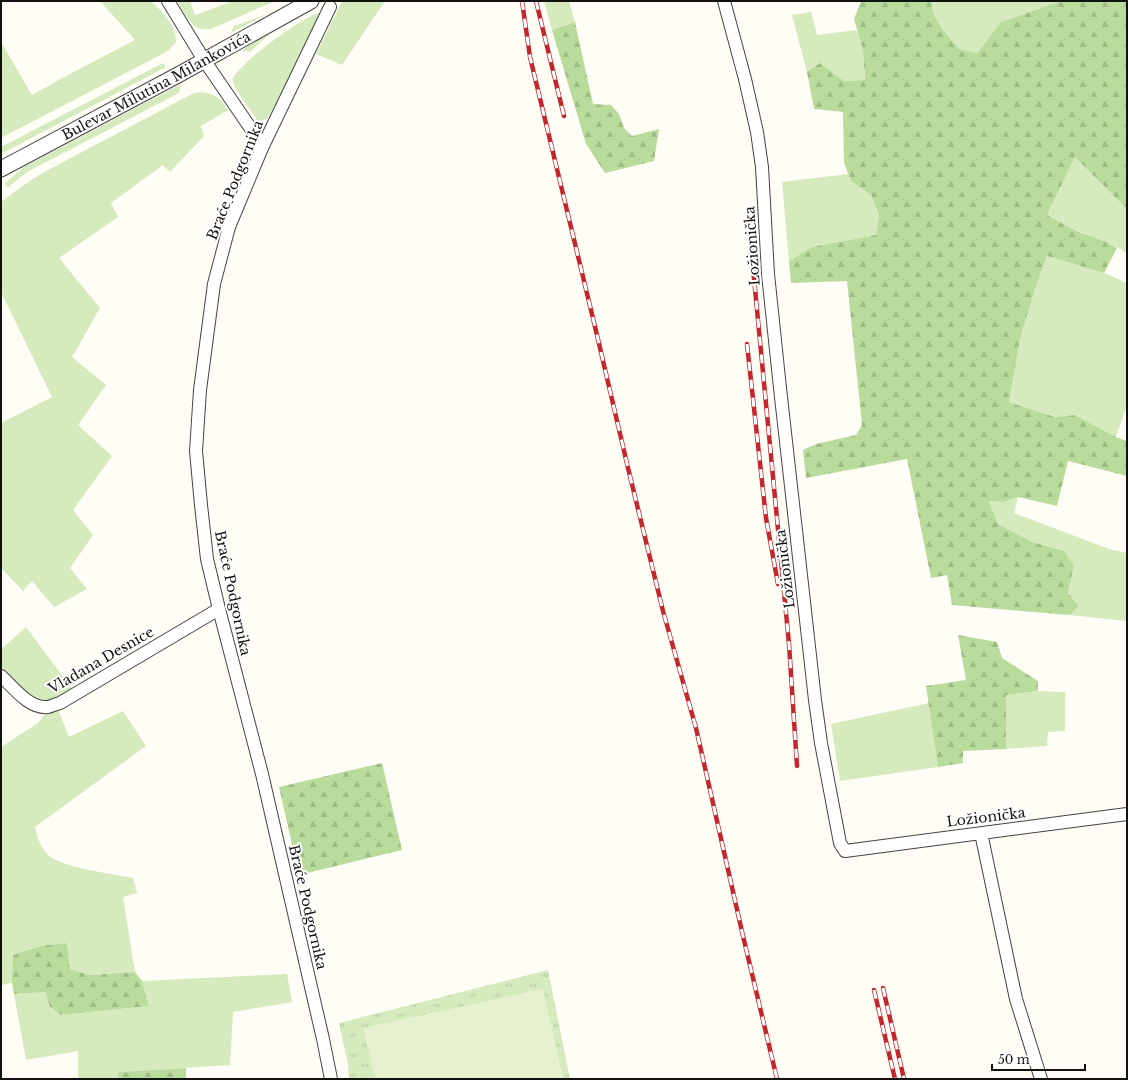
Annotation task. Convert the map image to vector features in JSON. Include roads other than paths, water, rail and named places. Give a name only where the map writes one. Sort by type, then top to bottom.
[{"type":"street","points":[[168,1],[204,60],[258,139],[260,152]]},
{"type":"street","name":"Ložionička","points":[[724,1],[745,79],[757,132],[762,167],[768,274],[815,700],[821,743],[840,843],[845,850],[1127,814]]},
{"type":"street","name":"Bulevar Milutina Milankovića","points":[[1,169],[178,75],[306,4]]},
{"type":"street","name":"Braće Podgornika","points":[[330,7],[260,152],[230,227],[214,284],[200,390],[196,451],[207,559],[262,774],[321,1026],[331,1079]]},
{"type":"street","name":"Vladana Desnice","points":[[1,676],[24,698],[36,705],[48,707],[60,703],[219,609]]},
{"type":"street","points":[[981,833],[1016,998],[1041,1079]]},
{"type":"railway","points":[[522,1],[530,57],[663,611],[696,728],[777,1079]]},
{"type":"railway","points":[[536,1],[564,116]]},
{"type":"railway","points":[[751,247],[789,644],[797,766]]},
{"type":"railway","points":[[747,344],[766,518],[778,584]]},
{"type":"railway","points":[[883,988],[904,1079]]},
{"type":"railway","points":[[874,990],[895,1079]]}]
